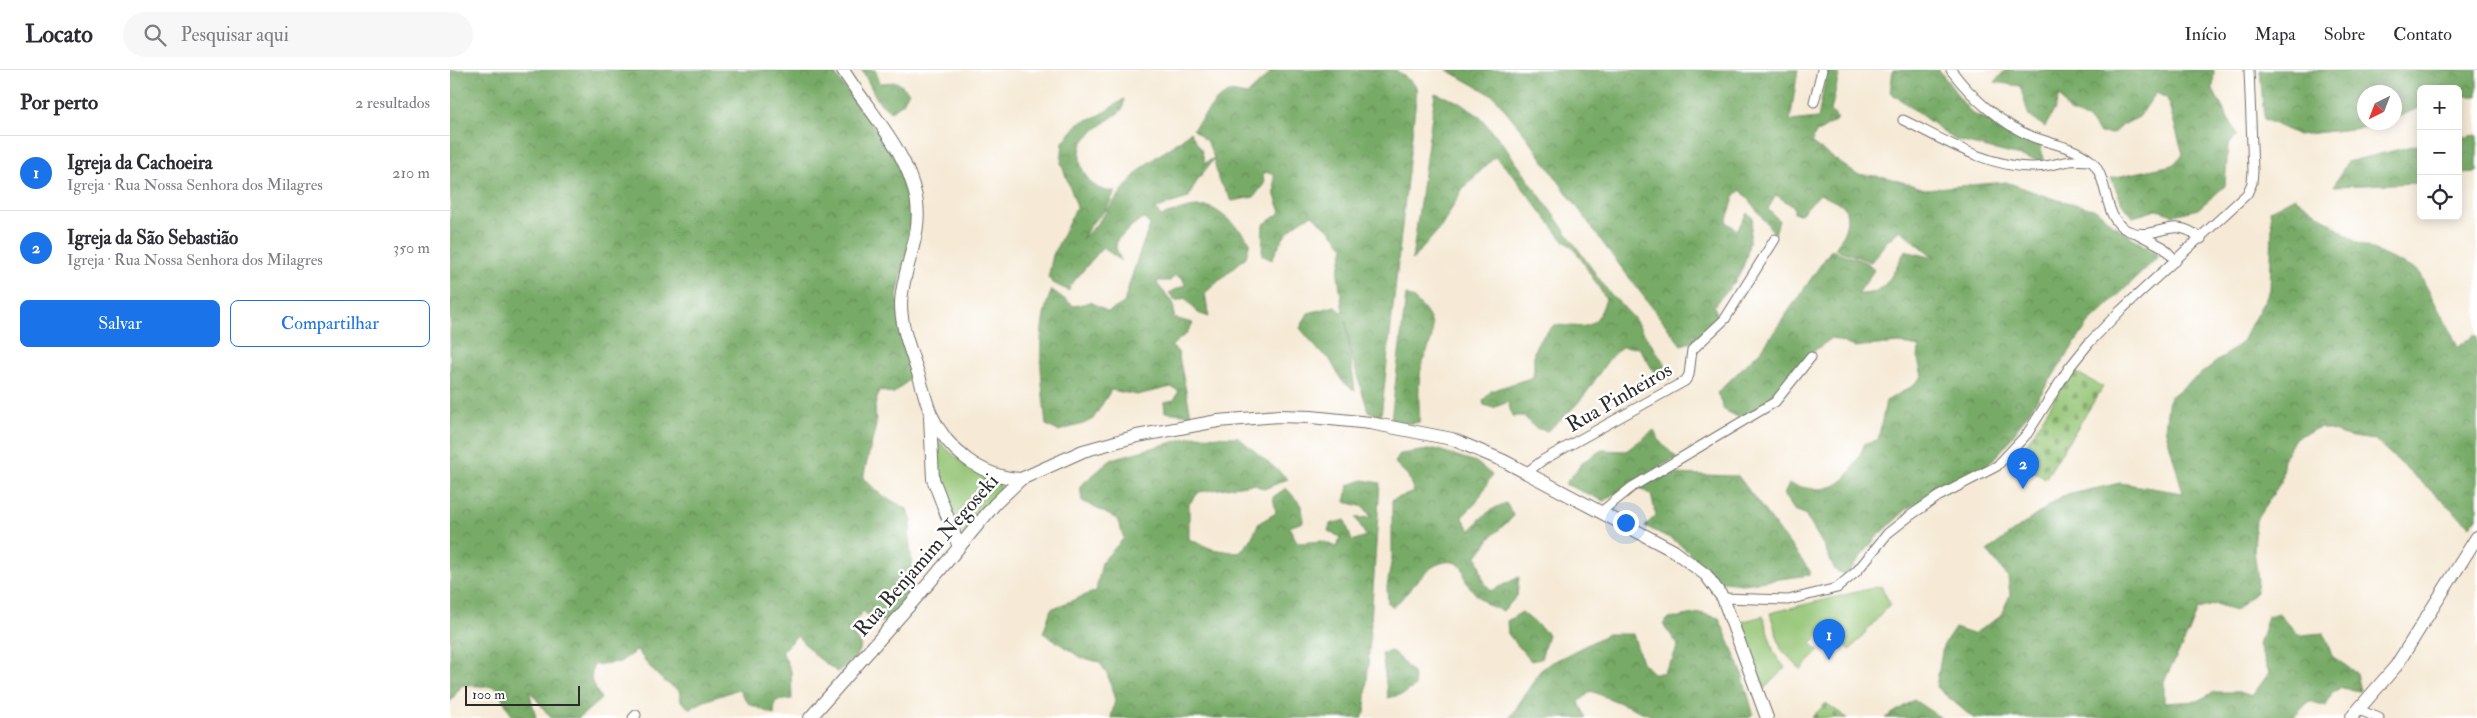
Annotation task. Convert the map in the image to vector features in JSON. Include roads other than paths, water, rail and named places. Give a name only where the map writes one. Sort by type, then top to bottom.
[{"type":"main road","points":[[843,70],[889,137],[913,184],[917,199],[918,230],[905,278],[902,315],[908,342],[930,412],[945,438],[960,454],[996,475],[1021,479]]},
{"type":"main road","points":[[930,412],[934,479],[959,547]]},
{"type":"main road","name":"Rua Benjamim Negoseki","points":[[810,718],[994,504],[1021,479],[1083,451],[1136,436],[1218,420],[1279,416],[1343,419],[1426,432],[1472,446],[1526,472],[1687,558],[1706,575],[1723,598],[1767,718]]},
{"type":"main road","points":[[2355,714],[2396,666],[2477,536]]},
{"type":"street","points":[[1814,102],[1822,70]]},
{"type":"street","points":[[1951,70],[1975,97],[2006,122],[2022,131],[2074,151],[2092,162],[2100,177],[2114,218],[2128,231],[2136,233],[2163,247],[2176,261]]},
{"type":"street","points":[[1723,598],[1788,600],[1837,588],[1848,580],[1880,542],[1911,514],[1939,496],[1988,472],[2006,459],[2027,434],[2077,356],[2119,312],[2201,239],[2246,194],[2252,183],[2249,70]]},
{"type":"street","points":[[1902,120],[1970,153],[2001,162],[2030,167],[2046,166],[2070,159],[2092,162]]},
{"type":"street","points":[[2136,233],[2178,227],[2186,228],[2201,239]]},
{"type":"street","name":"Rua Pinheiros","points":[[1526,472],[1543,460],[1686,381],[1689,375],[1692,350],[1725,319],[1775,239]]},
{"type":"street","points":[[1601,512],[1632,487],[1775,402],[1811,358]]},
{"type":"street","points":[[2355,714],[2379,718]]},
{"type":"place","name":"Igreja da São Sebastião","points":[[2023,489]]},
{"type":"place","name":"Igreja da Cachoeira","points":[[1829,660]]}]
